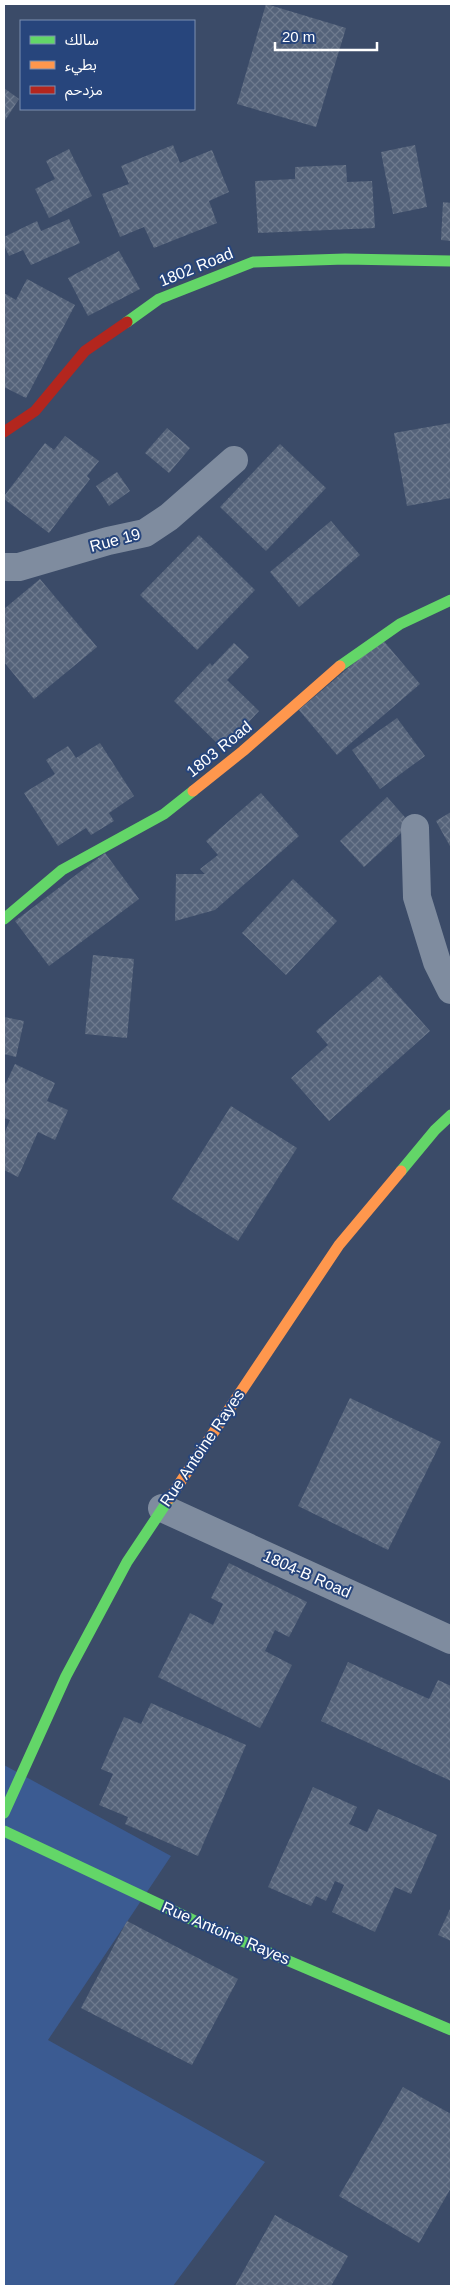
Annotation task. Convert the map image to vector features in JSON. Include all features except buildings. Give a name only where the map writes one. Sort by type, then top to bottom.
[{"type":"street","name":"1802 Road","points":[[4,432],[35,411],[85,351],[159,299],[244,265],[253,262],[345,259],[451,261]]},
{"type":"street","name":"Rue 19","points":[[4,567],[19,567],[108,541],[146,533],[169,516],[234,460]]},
{"type":"street","name":"1803 Road","points":[[4,919],[62,870],[164,814],[243,751],[335,670],[392,630],[451,600]]},
{"type":"street","points":[[414,828],[417,897],[437,962],[451,990]]},
{"type":"street","name":"Rue Antoine Rayes","points":[[4,1813],[66,1676],[127,1562],[340,1245],[435,1130],[451,1115]]},
{"type":"street","name":"1804-B Road","points":[[162,1508],[451,1640]]},
{"type":"street","name":"Rue Antoine Rayes","points":[[4,1831],[195,1921],[451,2030]]},
{"type":"shaded area","points":[[4,1765],[171,1856],[48,2040],[265,2162],[173,2286],[4,2286]]},
{"type":"traffic: fast","points":[[127,322],[159,299],[253,262],[345,259],[451,261]]},
{"type":"traffic: fast","points":[[340,666],[400,624],[451,600]]},
{"type":"traffic: fast","points":[[4,919],[62,870],[164,814],[193,791]]},
{"type":"traffic: fast","points":[[401,1171],[435,1130],[451,1115]]},
{"type":"traffic: fast","points":[[4,1813],[66,1676],[127,1562],[169,1499]]},
{"type":"traffic: fast","points":[[4,1831],[195,1921],[451,2030]]},
{"type":"traffic: slow","points":[[193,791],[243,751],[340,666]]},
{"type":"traffic: slow","points":[[169,1499],[339,1245],[401,1171]]},
{"type":"traffic: jam","points":[[4,432],[35,411],[85,351],[127,322]]}]
